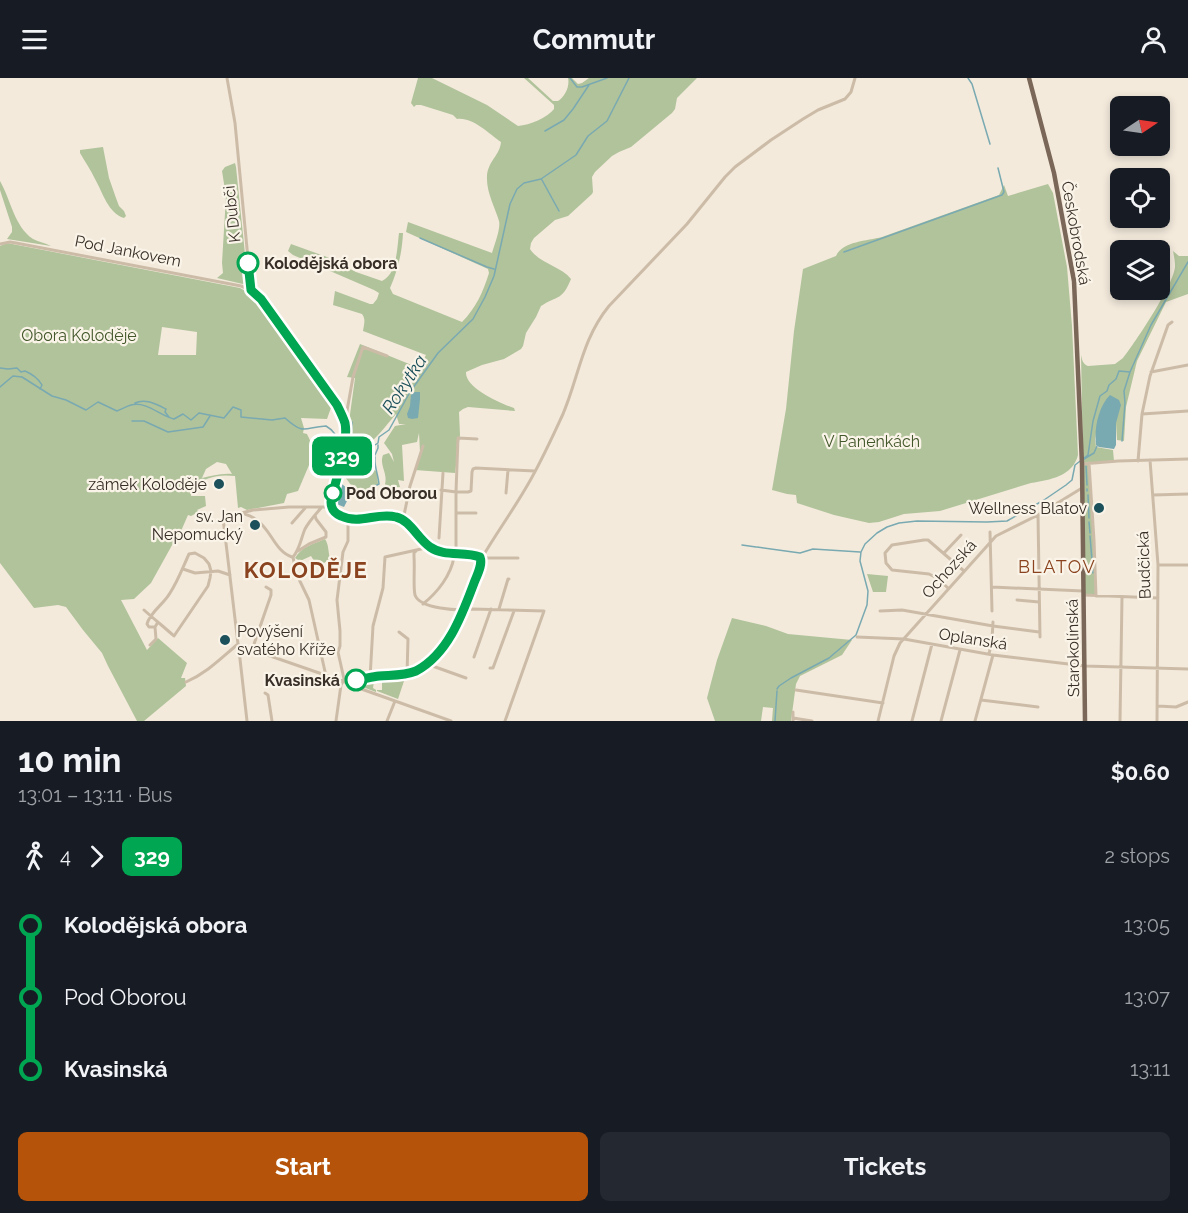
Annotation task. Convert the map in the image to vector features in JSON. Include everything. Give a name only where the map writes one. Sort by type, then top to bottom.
[{"type":"main road","name":"Českobrodská","points":[[1029,78],[1054,173],[1071,262],[1079,396]]},
{"type":"main road","name":"Starokolínská","points":[[1079,396],[1085,721]]},
{"type":"street","name":"K Dubči","points":[[227,78],[235,123],[251,290]]},
{"type":"street","points":[[336,721],[341,685],[351,680],[407,674],[415,671],[427,664],[444,645],[464,610],[480,568],[481,558],[526,489],[564,412],[598,319],[687,224],[735,167],[803,118],[845,99],[851,92],[855,78]]},
{"type":"street","name":"Pod Jankovem","points":[[0,244],[9,242],[27,245],[195,276],[251,290]]},
{"type":"street","points":[[251,290],[261,299],[337,405],[345,423]]},
{"type":"street","points":[[1138,461],[1142,414],[1151,372],[1168,325],[1172,322]]},
{"type":"street","points":[[387,356],[363,347],[353,377],[345,423],[344,448],[332,496],[331,507],[334,512],[348,519],[399,517],[430,547],[442,552],[474,555],[481,558],[518,558]]},
{"type":"street","points":[[1151,372],[1188,365]]},
{"type":"street","points":[[1142,414],[1188,411]]},
{"type":"street","points":[[423,603],[444,582],[455,555],[458,438],[477,439]]},
{"type":"street","points":[[403,520],[410,486],[423,446]]},
{"type":"street","points":[[1082,461],[1089,463],[1188,459]]},
{"type":"street","name":"Budčická","points":[[1150,460],[1158,565],[1157,721]]},
{"type":"street","name":"Starokolínská","points":[[1089,463],[1096,596]]},
{"type":"street","points":[[441,490],[471,491],[473,470],[476,468],[535,471]]},
{"type":"street","points":[[506,493],[508,470]]},
{"type":"street","points":[[439,538],[442,473]]},
{"type":"street","name":"Ochozská","points":[[878,721],[896,649],[948,588],[996,536],[1038,515],[1082,488]]},
{"type":"street","points":[[1153,495],[1188,494]]},
{"type":"street","points":[[247,721],[223,518],[240,513],[289,507],[331,507]]},
{"type":"street","points":[[291,523],[306,507]]},
{"type":"street","points":[[298,551],[305,529],[321,508]]},
{"type":"street","points":[[240,513],[256,519],[281,550],[292,557],[296,573],[309,600],[326,676]]},
{"type":"street","points":[[456,513],[476,513]]},
{"type":"street","points":[[292,557],[309,544],[326,537],[326,532],[315,515]]},
{"type":"street","points":[[1038,515],[1040,637]]},
{"type":"street","points":[[346,682],[338,652],[340,631],[337,600],[343,552],[348,541],[348,519]]},
{"type":"street","points":[[990,532],[992,611]]},
{"type":"street","points":[[944,553],[961,535]]},
{"type":"street","points":[[948,588],[929,574],[892,570],[884,558],[888,548],[892,545],[924,540],[932,542],[964,572]]},
{"type":"street","points":[[370,678],[373,626],[383,588],[385,557],[430,547]]},
{"type":"street","points":[[417,550],[414,558],[415,594],[418,601],[429,606],[464,610],[543,610],[505,721]]},
{"type":"street","points":[[144,610],[151,616],[158,622],[174,636],[208,586],[211,567],[207,561],[193,552],[188,556],[169,595],[151,616],[147,624],[149,627],[155,627]]},
{"type":"street","points":[[1158,565],[1188,565]]},
{"type":"street","points":[[183,569],[195,573],[218,571],[230,575]]},
{"type":"street","points":[[499,609],[509,579]]},
{"type":"street","points":[[252,650],[272,595],[271,590],[266,587]]},
{"type":"street","points":[[992,587],[1039,589],[1096,596],[1158,598]]},
{"type":"street","points":[[1120,721],[1122,597]]},
{"type":"street","points":[[1017,600],[1039,602]]},
{"type":"street","points":[[474,657],[491,609]]},
{"type":"street","points":[[490,668],[493,668],[515,610]]},
{"type":"street","points":[[880,611],[902,610],[1040,632]]},
{"type":"street","points":[[150,645],[156,639],[155,627],[158,622]]},
{"type":"street","points":[[975,721],[991,655],[993,624]]},
{"type":"street","points":[[399,632],[408,639],[407,674]]},
{"type":"street","name":"Oplanská","points":[[857,637],[904,639],[991,655],[1085,666],[1188,669]]},
{"type":"street","points":[[912,721],[932,644]]},
{"type":"street","points":[[239,646],[451,721]]},
{"type":"street","points":[[186,682],[207,672],[239,646]]},
{"type":"street","points":[[941,721],[960,650]]},
{"type":"street","points":[[427,664],[466,678]]},
{"type":"street","points":[[353,686],[354,681]]},
{"type":"street","points":[[796,690],[883,703]]},
{"type":"street","points":[[265,693],[268,695],[272,721]]},
{"type":"street","points":[[981,700],[1038,707]]},
{"type":"street","points":[[387,721],[395,701]]},
{"type":"street","points":[[1158,706],[1176,706],[1188,702]]},
{"type":"street","points":[[793,712],[793,720],[812,721]]},
{"type":"green space","points":[[418,78],[432,78],[487,105],[518,126],[538,120],[554,109],[554,105],[524,78],[528,78],[553,101],[558,101],[566,91],[568,78],[572,78],[578,84],[589,78],[697,78],[677,98],[672,113],[631,147],[612,156],[595,172],[592,177],[592,194],[568,216],[555,220],[531,243],[530,249],[534,254],[571,279],[568,286],[559,297],[541,306],[526,333],[521,349],[504,359],[466,372],[467,378],[477,389],[492,399],[514,408],[515,411],[468,407],[459,412],[460,435],[455,473],[415,470],[420,452],[419,433],[417,442],[402,445],[404,481],[398,480],[400,487],[387,488],[382,462],[383,455],[389,453],[394,462],[392,454],[384,443],[395,426],[406,424],[399,424],[396,414],[368,444],[355,451],[347,453],[345,451],[355,378],[347,377],[360,344],[419,368],[426,355],[363,331],[362,314],[333,305],[335,291],[370,304],[373,304],[379,293],[288,251],[291,244],[382,281],[391,273],[397,253],[399,233],[403,233],[399,261],[390,288],[393,294],[462,322],[471,311],[484,287],[489,273],[488,269],[406,232],[408,222],[492,253],[499,224],[489,194],[487,176],[489,166],[499,151],[501,142],[469,121],[457,119],[453,115],[421,105],[414,107],[411,103]]},
{"type":"green space","points":[[103,147],[109,178],[119,206],[126,216],[124,218],[110,207],[80,153],[80,150]]},
{"type":"green space","points":[[235,163],[247,285],[217,278],[223,273],[226,196],[222,171],[225,167]]},
{"type":"green space","points":[[0,181],[21,227],[33,239],[51,246],[7,239],[12,232],[12,227],[0,190]]},
{"type":"green space","name":"V Panenkách","points":[[1048,184],[1053,193],[1067,267],[1072,326],[1078,455],[1071,468],[1060,476],[940,511],[904,514],[869,523],[797,503],[796,495],[772,490],[786,409],[803,269],[836,256],[839,251],[850,244],[882,237],[999,195],[1004,185],[1008,196]]},
{"type":"green space","name":"Obora Koloděje","points":[[7,243],[240,288],[252,295],[333,402],[327,419],[301,418],[303,433],[307,434],[315,451],[298,491],[287,494],[284,503],[247,510],[238,508],[235,476],[223,475],[202,481],[192,488],[191,496],[205,496],[206,506],[197,510],[199,512],[206,509],[191,516],[188,515],[151,583],[134,599],[121,600],[147,650],[158,638],[187,663],[181,678],[185,678],[186,686],[144,721],[137,721],[102,653],[66,607],[58,605],[34,608],[0,563],[0,246]],"holes":[[[162,327],[197,332],[196,355],[158,355]],[[217,462],[226,464],[232,474],[202,478],[206,469]]]},
{"type":"green space","points":[[1173,251],[1179,256],[1188,256],[1188,294],[1166,302],[1137,361],[1126,407],[1124,441],[1117,440],[1116,423],[1100,412],[1095,439],[1096,447],[1113,450],[1114,461],[1083,463],[1081,355],[1083,362],[1088,366],[1115,364],[1123,358],[1161,300],[1170,300],[1170,282],[1175,266]]},
{"type":"green space","points":[[372,458],[378,484],[361,493],[345,477],[346,460]]},
{"type":"green space","points":[[1089,463],[1096,596],[1084,595],[1082,464]]},
{"type":"green space","points":[[325,539],[330,559],[318,567],[311,556],[300,561],[295,558],[305,548]]},
{"type":"green space","points":[[867,574],[888,576],[886,592],[873,592]]},
{"type":"green space","points":[[732,618],[788,634],[852,640],[842,655],[800,676],[796,684],[791,721],[772,721],[773,708],[763,707],[761,721],[715,721],[707,698]]},
{"type":"green space","points":[[405,678],[398,699],[377,691],[382,690],[382,681],[374,681],[373,688],[376,692],[355,684],[355,682],[374,679]]},
{"type":"water","points":[[420,392],[418,418],[412,419],[408,418],[407,414],[411,394]]},
{"type":"water","points":[[1110,395],[1119,400],[1121,405],[1116,423],[1114,449],[1096,445],[1096,425],[1100,412]]},
{"type":"water","points":[[340,479],[350,491],[344,507],[334,503]]},
{"type":"waterway","points":[[570,78],[577,87],[607,78]]},
{"type":"waterway","name":"Rokytka","points":[[0,387],[13,376],[22,377],[52,396],[86,410],[98,402],[117,411],[137,404],[174,419],[183,414],[191,420],[199,413],[224,418],[233,407],[241,410],[241,417],[272,420],[285,418],[301,429],[326,426],[334,432],[346,455],[367,450],[378,443],[379,437],[389,430],[410,392],[438,353],[473,319],[494,276],[510,204],[517,189],[524,183],[541,179],[576,155],[588,136],[607,121],[629,78]]},
{"type":"waterway","points":[[968,78],[972,84],[990,144]]},
{"type":"waterway","points":[[545,131],[564,120],[589,85]]},
{"type":"waterway","points":[[844,252],[1002,195],[1004,192],[998,168]]},
{"type":"waterway","points":[[542,180],[559,211]]},
{"type":"waterway","points":[[420,238],[494,269]]},
{"type":"waterway","points":[[777,689],[791,678],[829,658],[856,635],[867,605],[868,591],[860,561],[861,552],[865,544],[877,533],[899,523],[917,521],[1007,521],[1044,500],[1072,480],[1075,465],[1088,455],[1093,421],[1100,396],[1107,391],[1119,371],[1130,372],[1151,325],[1188,262]]},
{"type":"waterway","points":[[0,368],[17,368],[21,372],[30,373],[42,385],[40,389]]},
{"type":"waterway","points":[[1122,441],[1124,391],[1130,372]]},
{"type":"waterway","points":[[135,403],[147,401],[166,409],[165,412],[169,417]]},
{"type":"waterway","points":[[132,421],[144,421],[168,432],[203,427],[210,416]]},
{"type":"waterway","points":[[352,422],[352,446]]},
{"type":"waterway","points":[[375,455],[378,445]]},
{"type":"waterway","points":[[1084,459],[1094,453],[1097,446]]},
{"type":"waterway","points":[[350,491],[361,495],[379,484],[375,457]]},
{"type":"waterway","points":[[1086,466],[1087,485]]},
{"type":"waterway","points":[[1088,495],[1089,518]]},
{"type":"waterway","points":[[1089,522],[1090,533]]},
{"type":"waterway","points":[[1090,536],[1093,573]]},
{"type":"waterway","points":[[742,545],[756,547]]},
{"type":"waterway","points":[[757,547],[800,553],[813,549],[860,552]]},
{"type":"waterway","points":[[775,721],[777,691]]},
{"type":"bus line","name":"329","points":[[248,263],[251,290],[261,299],[337,405],[345,423],[344,448],[331,502],[333,510],[348,519],[399,517],[430,547],[442,552],[474,555],[480,557],[481,560],[464,610],[440,651],[427,664],[407,674],[356,680]]},
{"type":"place","name":"Kolodějská obora","points":[[248,263]]},
{"type":"place","name":"zámek Koloděje","points":[[219,484]]},
{"type":"place","name":"Pod Oborou","points":[[333,493]]},
{"type":"place","name":"Wellness Blatov","points":[[1099,508]]},
{"type":"place","name":"sv. Jan Nepomucký","points":[[255,525]]},
{"type":"place","name":"Povýšení svatého Kříže","points":[[225,640]]},
{"type":"place","name":"Kvasinská","points":[[356,680]]},
{"type":"district","name":"BLATOV","points":[[1057,566]]},
{"type":"district","name":"KOLODĚJE","points":[[306,570]]}]
